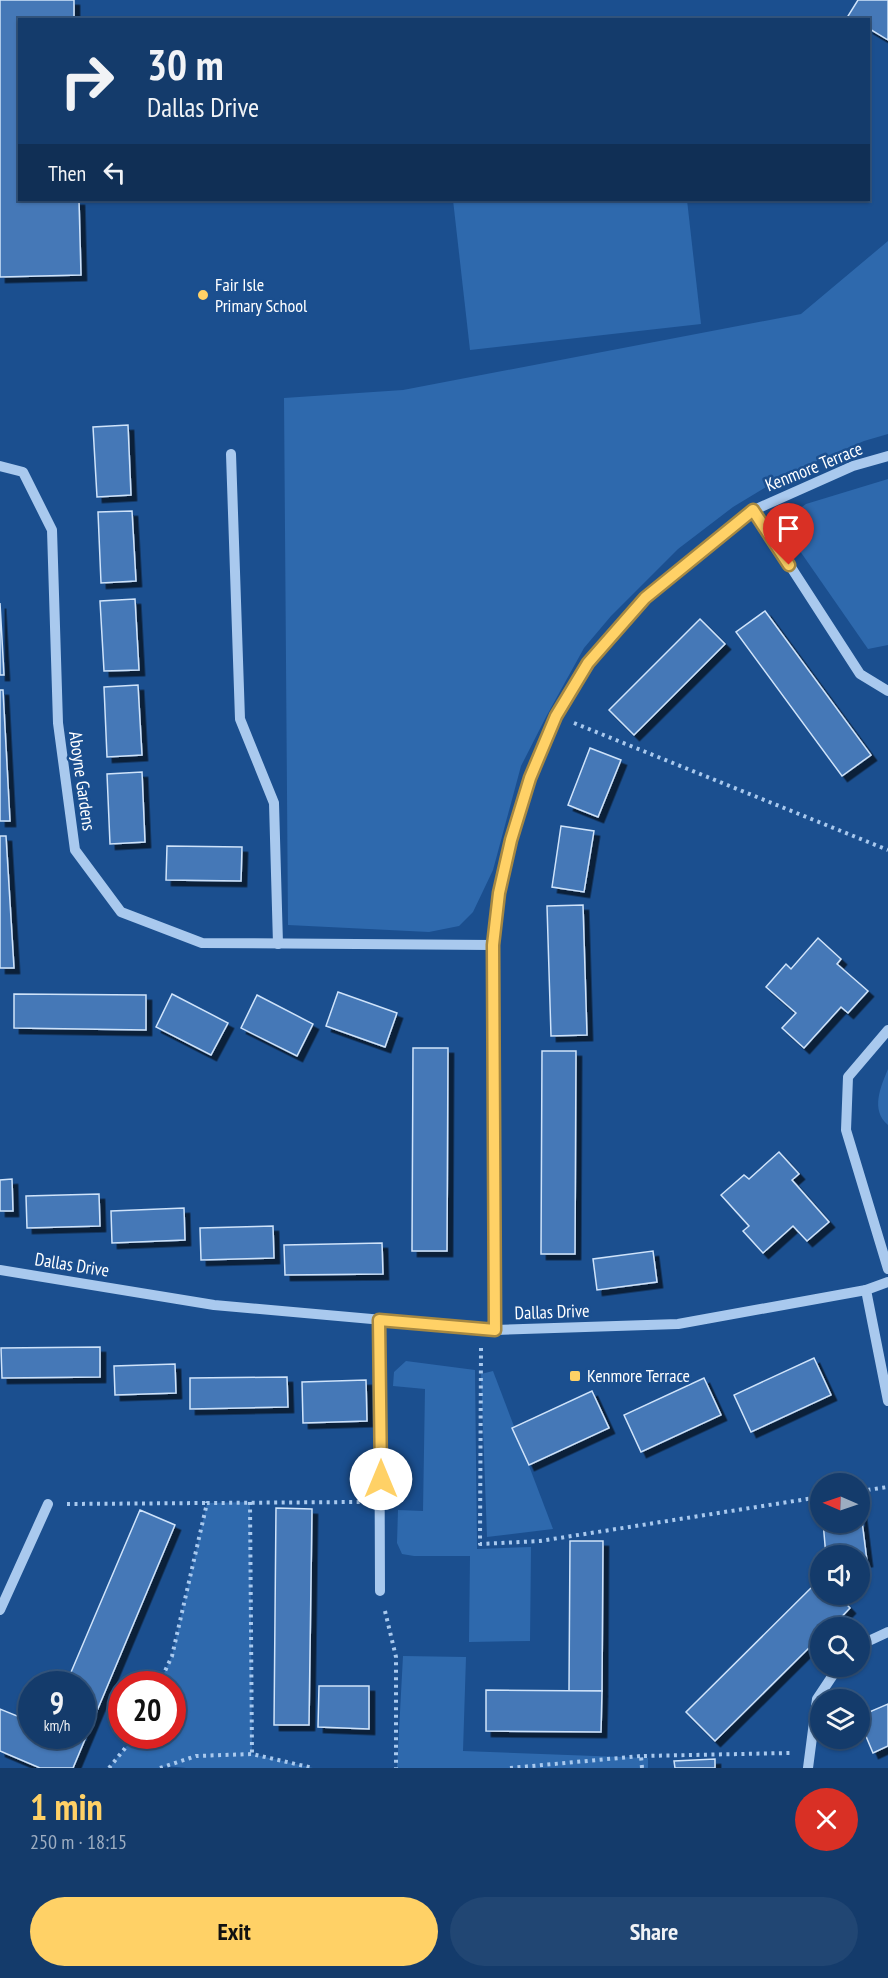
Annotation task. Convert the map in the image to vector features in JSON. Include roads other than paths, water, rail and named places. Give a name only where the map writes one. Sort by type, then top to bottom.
[{"type":"street","points":[[231,454],[240,719],[274,803],[278,944]]},
{"type":"street","name":"Kenmore Terrace","points":[[495,1330],[493,945],[499,893],[511,840],[530,778],[556,716],[588,663],[645,598],[753,510],[853,466],[888,456]]},
{"type":"street","name":"Aboyne Gardens","points":[[0,466],[22,472],[52,530],[58,723],[75,850],[121,912],[202,943],[493,945]]},
{"type":"street","name":"Kenmore Terrace","points":[[753,510],[860,674],[888,692]]},
{"type":"street","points":[[888,1030],[848,1077],[846,1130],[888,1269]]},
{"type":"street","name":"Dallas Drive","points":[[0,1270],[214,1305],[495,1330],[678,1324],[866,1290],[888,1282]]},
{"type":"street","points":[[866,1290],[888,1401]]},
{"type":"street","points":[[379,1320],[380,1591]]},
{"type":"street","points":[[0,1610],[48,1504]]},
{"type":"street","points":[[870,1641],[888,1632]]},
{"type":"street","points":[[808,1768],[817,1699],[832,1677]]},
{"type":"place","name":"Fair Isle Primary School","points":[[203,295]]},
{"type":"place","name":"Kenmore Terrace","points":[[575,1376]]}]
